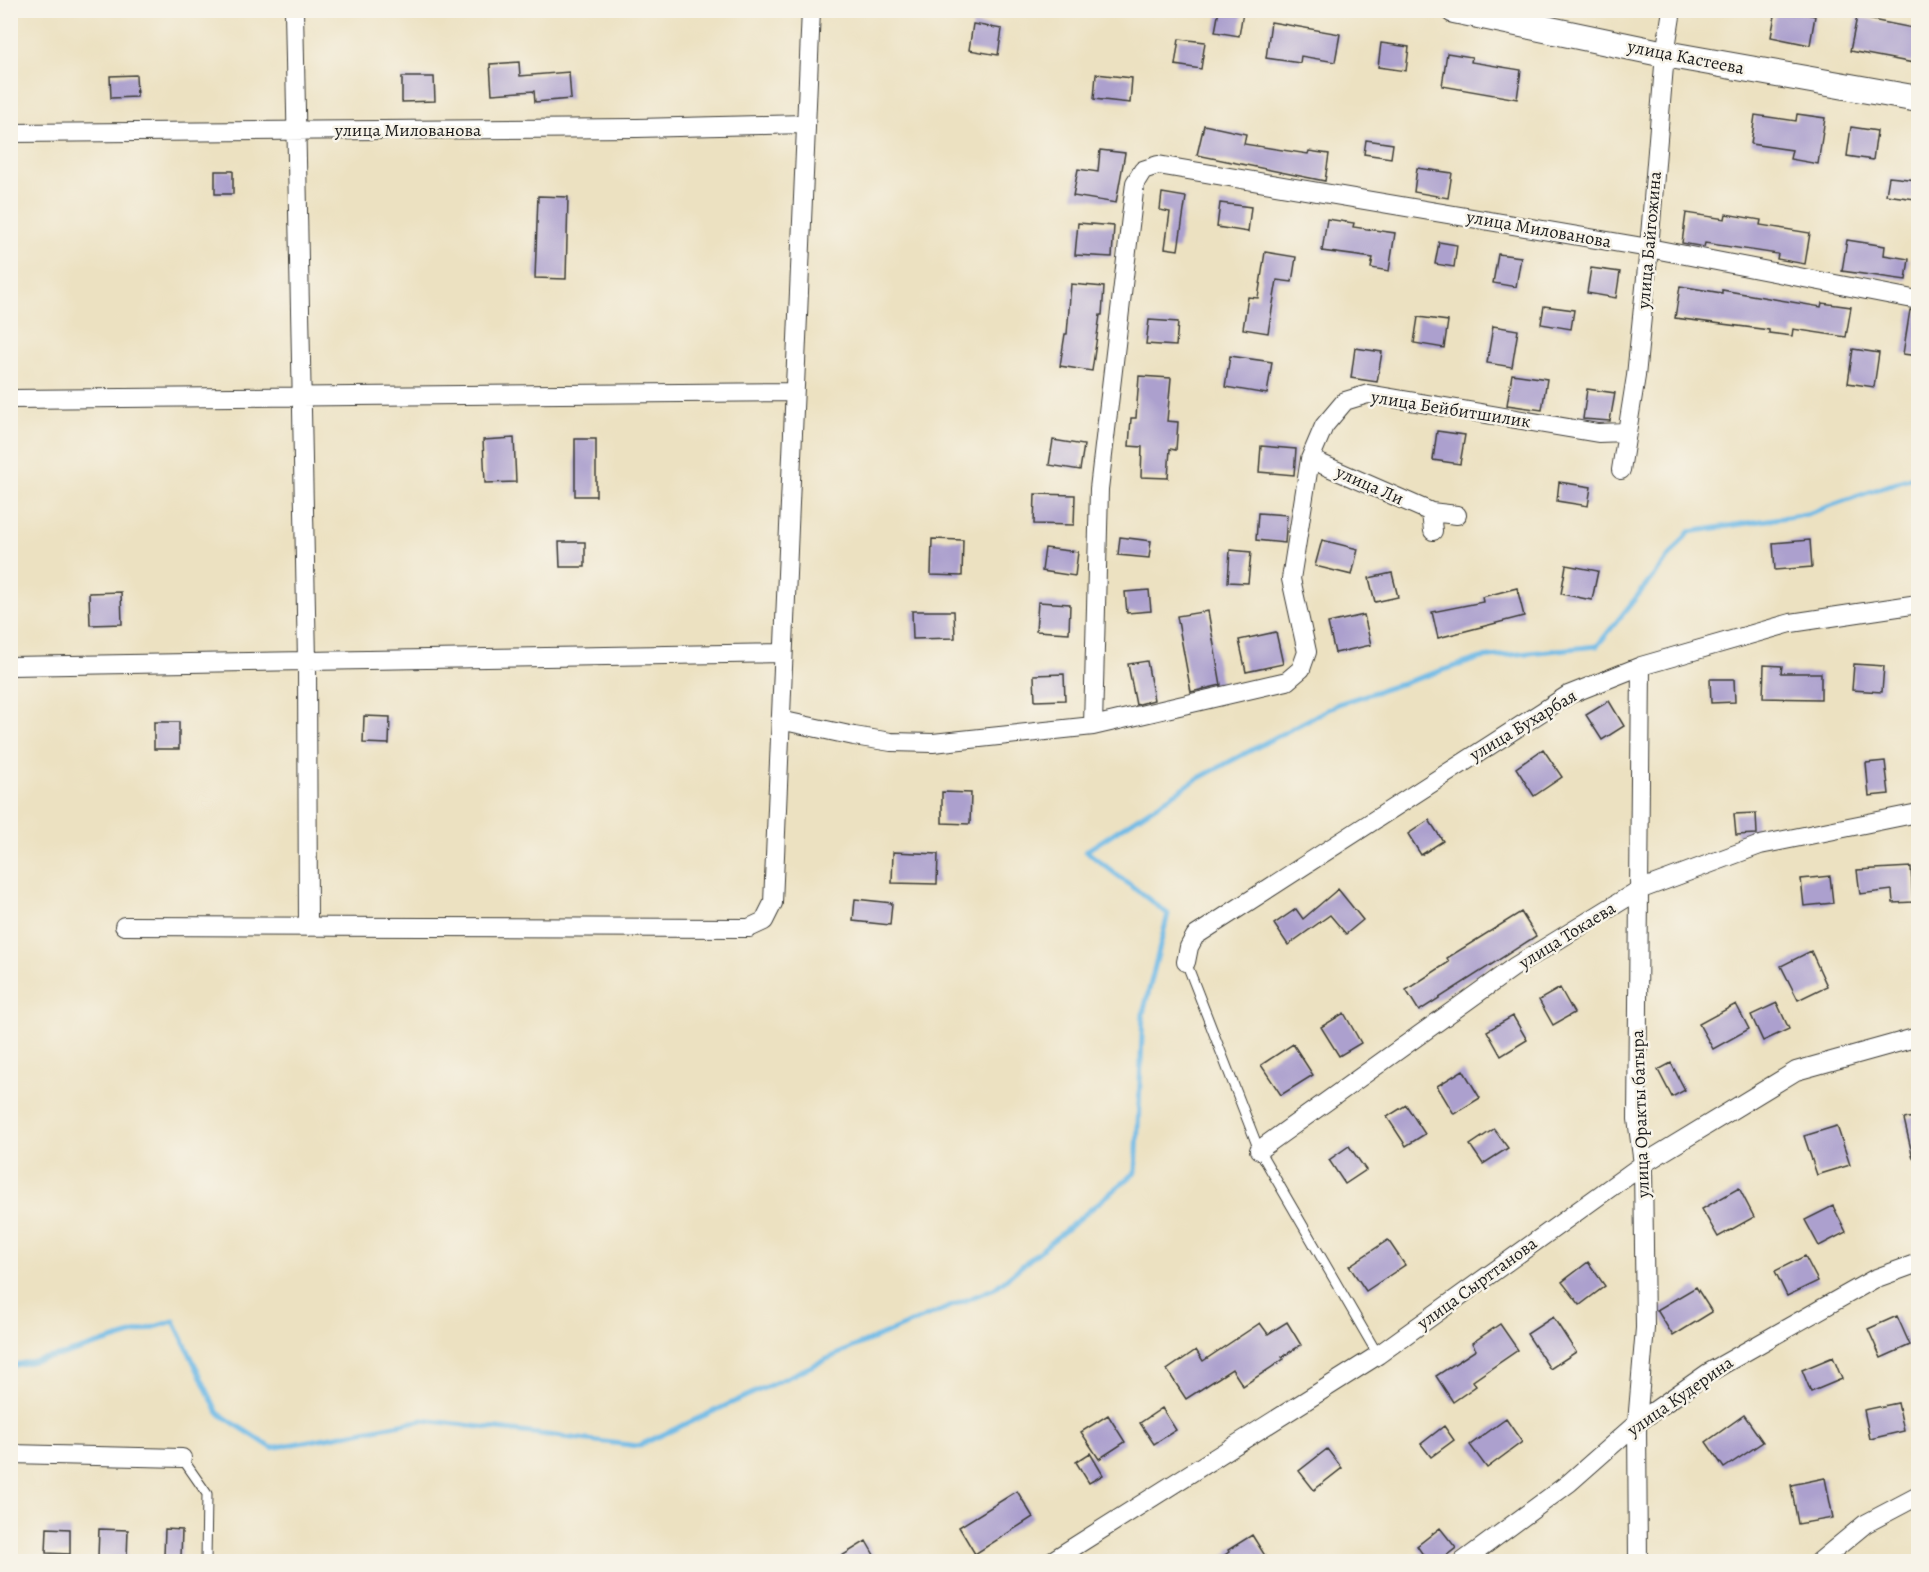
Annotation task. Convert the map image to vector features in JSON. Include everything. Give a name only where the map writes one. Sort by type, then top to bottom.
[{"type":"street","points":[[294,10],[307,661],[308,927]]},
{"type":"street","points":[[124,926],[749,928],[765,921],[773,903],[811,10]]},
{"type":"street","name":"улица Кастеева","points":[[1454,10],[1665,54],[1918,99]]},
{"type":"street","name":"улица Байгожина","points":[[1621,470],[1636,376],[1665,54],[1672,10]]},
{"type":"street","name":"улица Милованова","points":[[10,133],[637,128],[805,124]]},
{"type":"street","name":"улица Милованова","points":[[1093,726],[1099,489],[1136,183],[1143,170],[1158,165],[1649,248],[1918,300]]},
{"type":"street","points":[[10,399],[794,392]]},
{"type":"street","name":"улица Бейбитшилик","points":[[780,720],[891,742],[933,743],[1093,726],[1287,681],[1301,669],[1307,652],[1291,579],[1310,459],[1324,426],[1345,401],[1368,394],[1598,434],[1626,432]]},
{"type":"street","name":"улица Ли","points":[[1310,459],[1431,512],[1457,515]]},
{"type":"street","points":[[1431,512],[1432,531]]},
{"type":"street","name":"улица Бухарбая","points":[[1186,962],[1189,947],[1195,936],[1568,695],[1641,666],[1791,623],[1918,604]]},
{"type":"street","points":[[10,666],[783,653]]},
{"type":"street","name":"улица Оракты батыра","points":[[1638,1562],[1637,1422],[1645,1328],[1643,1164],[1637,1119],[1641,666]]},
{"type":"street","name":"улица Токаева","points":[[1259,1150],[1514,968],[1638,890],[1760,845],[1918,813]]},
{"type":"street","name":"улица Сырттанова","points":[[1050,1562],[1378,1355],[1643,1164],[1796,1071],[1918,1037]]},
{"type":"street","name":"улица Кудерина","points":[[1462,1562],[1569,1484],[1637,1422],[1708,1373],[1874,1279],[1918,1263]]},
{"type":"street","points":[[10,1454],[182,1458]]},
{"type":"street","points":[[1819,1562],[1865,1524],[1918,1496]]},
{"type":"lane","points":[[1186,962],[1259,1150],[1378,1355]]},
{"type":"lane","points":[[182,1458],[207,1494],[207,1562]]},
{"type":"building","points":[[1219,10],[1243,12],[1239,36],[1215,32]]},
{"type":"building","points":[[1776,10],[1788,10],[1815,16],[1810,45],[1771,37]]},
{"type":"building","points":[[1857,17],[1918,29],[1914,63],[1850,51]]},
{"type":"building","points":[[1271,22],[1340,34],[1335,62],[1301,56],[1300,63],[1266,58]]},
{"type":"building","points":[[973,24],[1002,29],[998,55],[969,50]]},
{"type":"building","points":[[1179,39],[1205,42],[1201,69],[1175,65]]},
{"type":"building","points":[[1381,43],[1409,47],[1406,71],[1378,67]]},
{"type":"building","points":[[1447,53],[1472,57],[1471,62],[1521,70],[1517,99],[1442,86]]},
{"type":"building","points":[[519,62],[520,76],[569,72],[571,99],[535,102],[534,91],[492,94],[490,64]]},
{"type":"building","points":[[1096,74],[1132,78],[1130,103],[1094,99]]},
{"type":"building","points":[[136,75],[137,97],[111,98],[110,76]]},
{"type":"building","points":[[402,77],[434,77],[435,101],[402,102]]},
{"type":"building","points":[[1797,114],[1825,118],[1818,164],[1790,159],[1792,150],[1751,144],[1755,115],[1796,121]]},
{"type":"building","points":[[1204,125],[1246,134],[1244,144],[1308,154],[1309,151],[1329,154],[1325,181],[1197,155]]},
{"type":"building","points":[[1851,127],[1877,131],[1873,160],[1847,156]]},
{"type":"building","points":[[1366,140],[1393,144],[1391,158],[1364,154]]},
{"type":"building","points":[[1100,150],[1125,153],[1116,203],[1073,196],[1078,169],[1098,172]]},
{"type":"building","points":[[1417,168],[1452,173],[1448,198],[1414,192]]},
{"type":"building","points":[[215,171],[233,171],[233,194],[215,194]]},
{"type":"building","points":[[1889,177],[1917,180],[1915,199],[1886,195]]},
{"type":"building","points":[[1162,193],[1186,197],[1178,250],[1165,248],[1170,212],[1160,210]]},
{"type":"building","points":[[538,196],[568,197],[566,279],[535,278]]},
{"type":"building","points":[[1220,203],[1251,207],[1248,232],[1217,227]]},
{"type":"building","points":[[1686,213],[1725,219],[1726,214],[1761,220],[1760,225],[1810,233],[1805,264],[1777,259],[1778,254],[1705,243],[1704,247],[1682,243]]},
{"type":"building","points":[[1327,219],[1354,223],[1353,227],[1395,233],[1389,271],[1371,268],[1373,258],[1322,251]]},
{"type":"building","points":[[1078,223],[1114,226],[1112,257],[1075,255]]},
{"type":"building","points":[[1847,240],[1885,246],[1884,255],[1909,259],[1906,280],[1842,271]]},
{"type":"building","points":[[1439,242],[1457,245],[1454,267],[1435,264]]},
{"type":"building","points":[[1265,252],[1296,257],[1292,282],[1277,280],[1268,333],[1243,329],[1248,297],[1258,298]]},
{"type":"building","points":[[1498,254],[1521,257],[1516,287],[1493,283]]},
{"type":"building","points":[[1591,268],[1620,272],[1616,298],[1587,293]]},
{"type":"building","points":[[1071,284],[1104,287],[1102,315],[1100,315],[1092,371],[1060,366],[1065,334],[1067,334]]},
{"type":"building","points":[[1680,286],[1722,293],[1722,290],[1821,307],[1822,303],[1851,307],[1846,337],[1793,329],[1792,336],[1769,333],[1769,330],[1675,318]]},
{"type":"building","points":[[1544,306],[1574,310],[1571,329],[1541,324]]},
{"type":"building","points":[[1910,310],[1918,311],[1918,356],[1903,354]]},
{"type":"building","points":[[1418,317],[1448,321],[1444,348],[1414,343]]},
{"type":"building","points":[[1149,320],[1178,322],[1176,346],[1146,344]]},
{"type":"building","points":[[1493,326],[1518,330],[1512,367],[1487,363]]},
{"type":"building","points":[[1355,348],[1382,352],[1377,382],[1351,378]]},
{"type":"building","points":[[1853,349],[1879,353],[1874,387],[1848,383]]},
{"type":"building","points":[[1230,356],[1272,362],[1267,394],[1225,387]]},
{"type":"building","points":[[1512,374],[1547,379],[1542,410],[1507,405]]},
{"type":"building","points":[[1139,376],[1171,378],[1167,421],[1178,422],[1176,450],[1170,449],[1168,478],[1141,477],[1142,447],[1129,446],[1131,418],[1136,418]]},
{"type":"building","points":[[1587,389],[1615,393],[1610,421],[1583,419]]},
{"type":"building","points":[[1437,431],[1465,435],[1460,464],[1433,460]]},
{"type":"building","points":[[514,438],[516,482],[485,483],[483,440]]},
{"type":"building","points":[[575,439],[596,439],[596,496],[575,496]]},
{"type":"building","points":[[1053,440],[1084,445],[1080,470],[1049,465]]},
{"type":"building","points":[[1261,446],[1296,449],[1294,475],[1259,472]]},
{"type":"building","points":[[1559,482],[1591,487],[1588,506],[1557,501]]},
{"type":"building","points":[[1035,494],[1075,495],[1074,525],[1034,524]]},
{"type":"building","points":[[1258,513],[1287,515],[1285,543],[1256,540]]},
{"type":"building","points":[[1120,537],[1151,541],[1149,558],[1118,555]]},
{"type":"building","points":[[932,539],[963,540],[962,576],[931,575]]},
{"type":"building","points":[[1322,540],[1358,549],[1352,575],[1315,566]]},
{"type":"building","points":[[1810,540],[1812,567],[1775,570],[1773,543]]},
{"type":"building","points":[[559,542],[585,542],[585,567],[560,567]]},
{"type":"building","points":[[1045,548],[1078,552],[1075,576],[1042,571]]},
{"type":"building","points":[[1230,550],[1251,552],[1248,583],[1228,582]]},
{"type":"building","points":[[1566,565],[1598,571],[1592,600],[1561,594]]},
{"type":"building","points":[[1392,573],[1398,597],[1375,602],[1369,578]]},
{"type":"building","points":[[1517,588],[1524,616],[1438,638],[1432,612],[1483,602],[1482,597]]},
{"type":"building","points":[[1149,590],[1151,611],[1127,613],[1125,592]]},
{"type":"building","points":[[121,592],[122,624],[90,625],[89,593]]},
{"type":"building","points":[[1038,602],[1070,604],[1069,633],[1036,631]]},
{"type":"building","points":[[912,611],[954,611],[955,638],[913,639]]},
{"type":"building","points":[[1208,611],[1221,685],[1191,692],[1177,616]]},
{"type":"building","points":[[1364,615],[1371,645],[1335,653],[1328,623]]},
{"type":"building","points":[[1276,632],[1283,664],[1246,672],[1239,640]]},
{"type":"building","points":[[1147,661],[1154,700],[1136,705],[1128,664]]},
{"type":"building","points":[[1854,664],[1884,666],[1882,692],[1852,690]]},
{"type":"building","points":[[1764,665],[1782,666],[1781,673],[1821,673],[1821,699],[1763,698]]},
{"type":"building","points":[[1064,674],[1065,700],[1035,701],[1034,675]]},
{"type":"building","points":[[1710,679],[1734,679],[1735,702],[1711,703]]},
{"type":"building","points":[[1609,701],[1624,726],[1602,740],[1586,715]]},
{"type":"building","points":[[364,716],[390,717],[389,744],[363,743]]},
{"type":"building","points":[[154,722],[179,722],[179,749],[154,749]]},
{"type":"building","points":[[1543,749],[1562,777],[1534,796],[1516,768]]},
{"type":"building","points":[[1885,761],[1889,794],[1869,796],[1866,763]]},
{"type":"building","points":[[942,792],[971,793],[970,824],[942,823]]},
{"type":"building","points":[[1756,813],[1757,834],[1736,835],[1734,814]]},
{"type":"building","points":[[1429,820],[1443,841],[1421,855],[1408,834]]},
{"type":"building","points":[[893,852],[938,854],[937,884],[892,883]]},
{"type":"building","points":[[1911,867],[1913,902],[1893,903],[1892,890],[1860,894],[1857,870]]},
{"type":"building","points":[[1830,876],[1833,903],[1804,906],[1801,879]]},
{"type":"building","points":[[1338,889],[1363,920],[1346,934],[1330,915],[1288,945],[1274,924],[1296,909],[1303,919]]},
{"type":"building","points":[[855,899],[892,903],[890,925],[853,921]]},
{"type":"building","points":[[1521,912],[1536,936],[1419,1011],[1406,990],[1449,962],[1447,958]]},
{"type":"building","points":[[1811,951],[1827,986],[1798,1000],[1781,966]]},
{"type":"building","points":[[1560,988],[1574,1013],[1553,1025],[1539,1000]]},
{"type":"building","points":[[1777,1003],[1789,1029],[1763,1041],[1751,1015]]},
{"type":"building","points":[[1736,1004],[1749,1029],[1713,1049],[1699,1024]]},
{"type":"building","points":[[1344,1013],[1361,1043],[1339,1056],[1321,1027]]},
{"type":"building","points":[[1513,1016],[1527,1040],[1501,1056],[1487,1031]]},
{"type":"building","points":[[1293,1044],[1313,1075],[1281,1095],[1261,1065]]},
{"type":"building","points":[[1671,1063],[1685,1090],[1672,1097],[1658,1070]]},
{"type":"building","points":[[1463,1070],[1480,1098],[1454,1114],[1437,1086]]},
{"type":"building","points":[[1406,1105],[1425,1134],[1406,1146],[1387,1117]]},
{"type":"building","points":[[1918,1116],[1918,1158],[1913,1158],[1904,1119]]},
{"type":"building","points":[[1837,1126],[1850,1165],[1817,1175],[1804,1136]]},
{"type":"building","points":[[1494,1129],[1508,1148],[1483,1164],[1470,1145]]},
{"type":"building","points":[[1349,1146],[1366,1170],[1345,1184],[1329,1160]]},
{"type":"building","points":[[1739,1188],[1754,1217],[1718,1237],[1702,1209]]},
{"type":"building","points":[[1833,1206],[1846,1232],[1819,1246],[1805,1220]]},
{"type":"building","points":[[1388,1240],[1405,1265],[1366,1291],[1349,1266]]},
{"type":"building","points":[[1805,1256],[1818,1281],[1787,1296],[1775,1271]]},
{"type":"building","points":[[1588,1262],[1605,1286],[1580,1305],[1562,1282]]},
{"type":"building","points":[[1696,1287],[1712,1312],[1673,1336],[1657,1310]]},
{"type":"building","points":[[1897,1316],[1910,1345],[1881,1358],[1868,1329]]},
{"type":"building","points":[[1553,1317],[1576,1352],[1550,1369],[1527,1334]]},
{"type":"building","points":[[1287,1322],[1301,1345],[1243,1386],[1232,1369],[1186,1399],[1167,1370],[1196,1350],[1203,1361],[1260,1323],[1268,1334]]},
{"type":"building","points":[[1500,1324],[1518,1350],[1473,1381],[1476,1386],[1453,1402],[1436,1376],[1476,1350],[1472,1343]]},
{"type":"building","points":[[1833,1357],[1842,1379],[1811,1392],[1802,1370]]},
{"type":"building","points":[[1898,1403],[1904,1431],[1870,1439],[1864,1410]]},
{"type":"building","points":[[1162,1408],[1176,1430],[1154,1444],[1140,1423]]},
{"type":"building","points":[[1108,1415],[1125,1442],[1099,1459],[1081,1432]]},
{"type":"building","points":[[1744,1415],[1763,1442],[1724,1468],[1706,1442]]},
{"type":"building","points":[[1506,1419],[1522,1442],[1487,1468],[1470,1445]]},
{"type":"building","points":[[1444,1426],[1454,1440],[1431,1457],[1421,1444]]},
{"type":"building","points":[[1327,1449],[1342,1468],[1314,1490],[1299,1471]]},
{"type":"building","points":[[1090,1453],[1103,1475],[1089,1483],[1076,1462]]},
{"type":"building","points":[[1825,1478],[1833,1518],[1798,1524],[1791,1485]]},
{"type":"building","points":[[1017,1491],[1033,1517],[975,1554],[959,1527]]},
{"type":"building","points":[[47,1528],[70,1529],[70,1554],[46,1553]]},
{"type":"building","points":[[1440,1528],[1456,1548],[1438,1562],[1428,1562],[1417,1546]]},
{"type":"building","points":[[99,1529],[128,1530],[127,1558],[98,1557]]},
{"type":"building","points":[[165,1529],[182,1530],[181,1557],[164,1556]]},
{"type":"building","points":[[1252,1535],[1269,1562],[1215,1562],[1229,1552],[1228,1550]]},
{"type":"building","points":[[866,1541],[878,1562],[832,1562]]},
{"type":"waterway","points":[[10,1366],[66,1354],[174,1321],[218,1413],[272,1448],[423,1420],[638,1446],[851,1348],[995,1288],[1136,1172],[1143,1014],[1168,914],[1086,851],[1197,779],[1338,704],[1481,658],[1597,646],[1689,532],[1807,514],[1915,476],[1918,470]]}]
